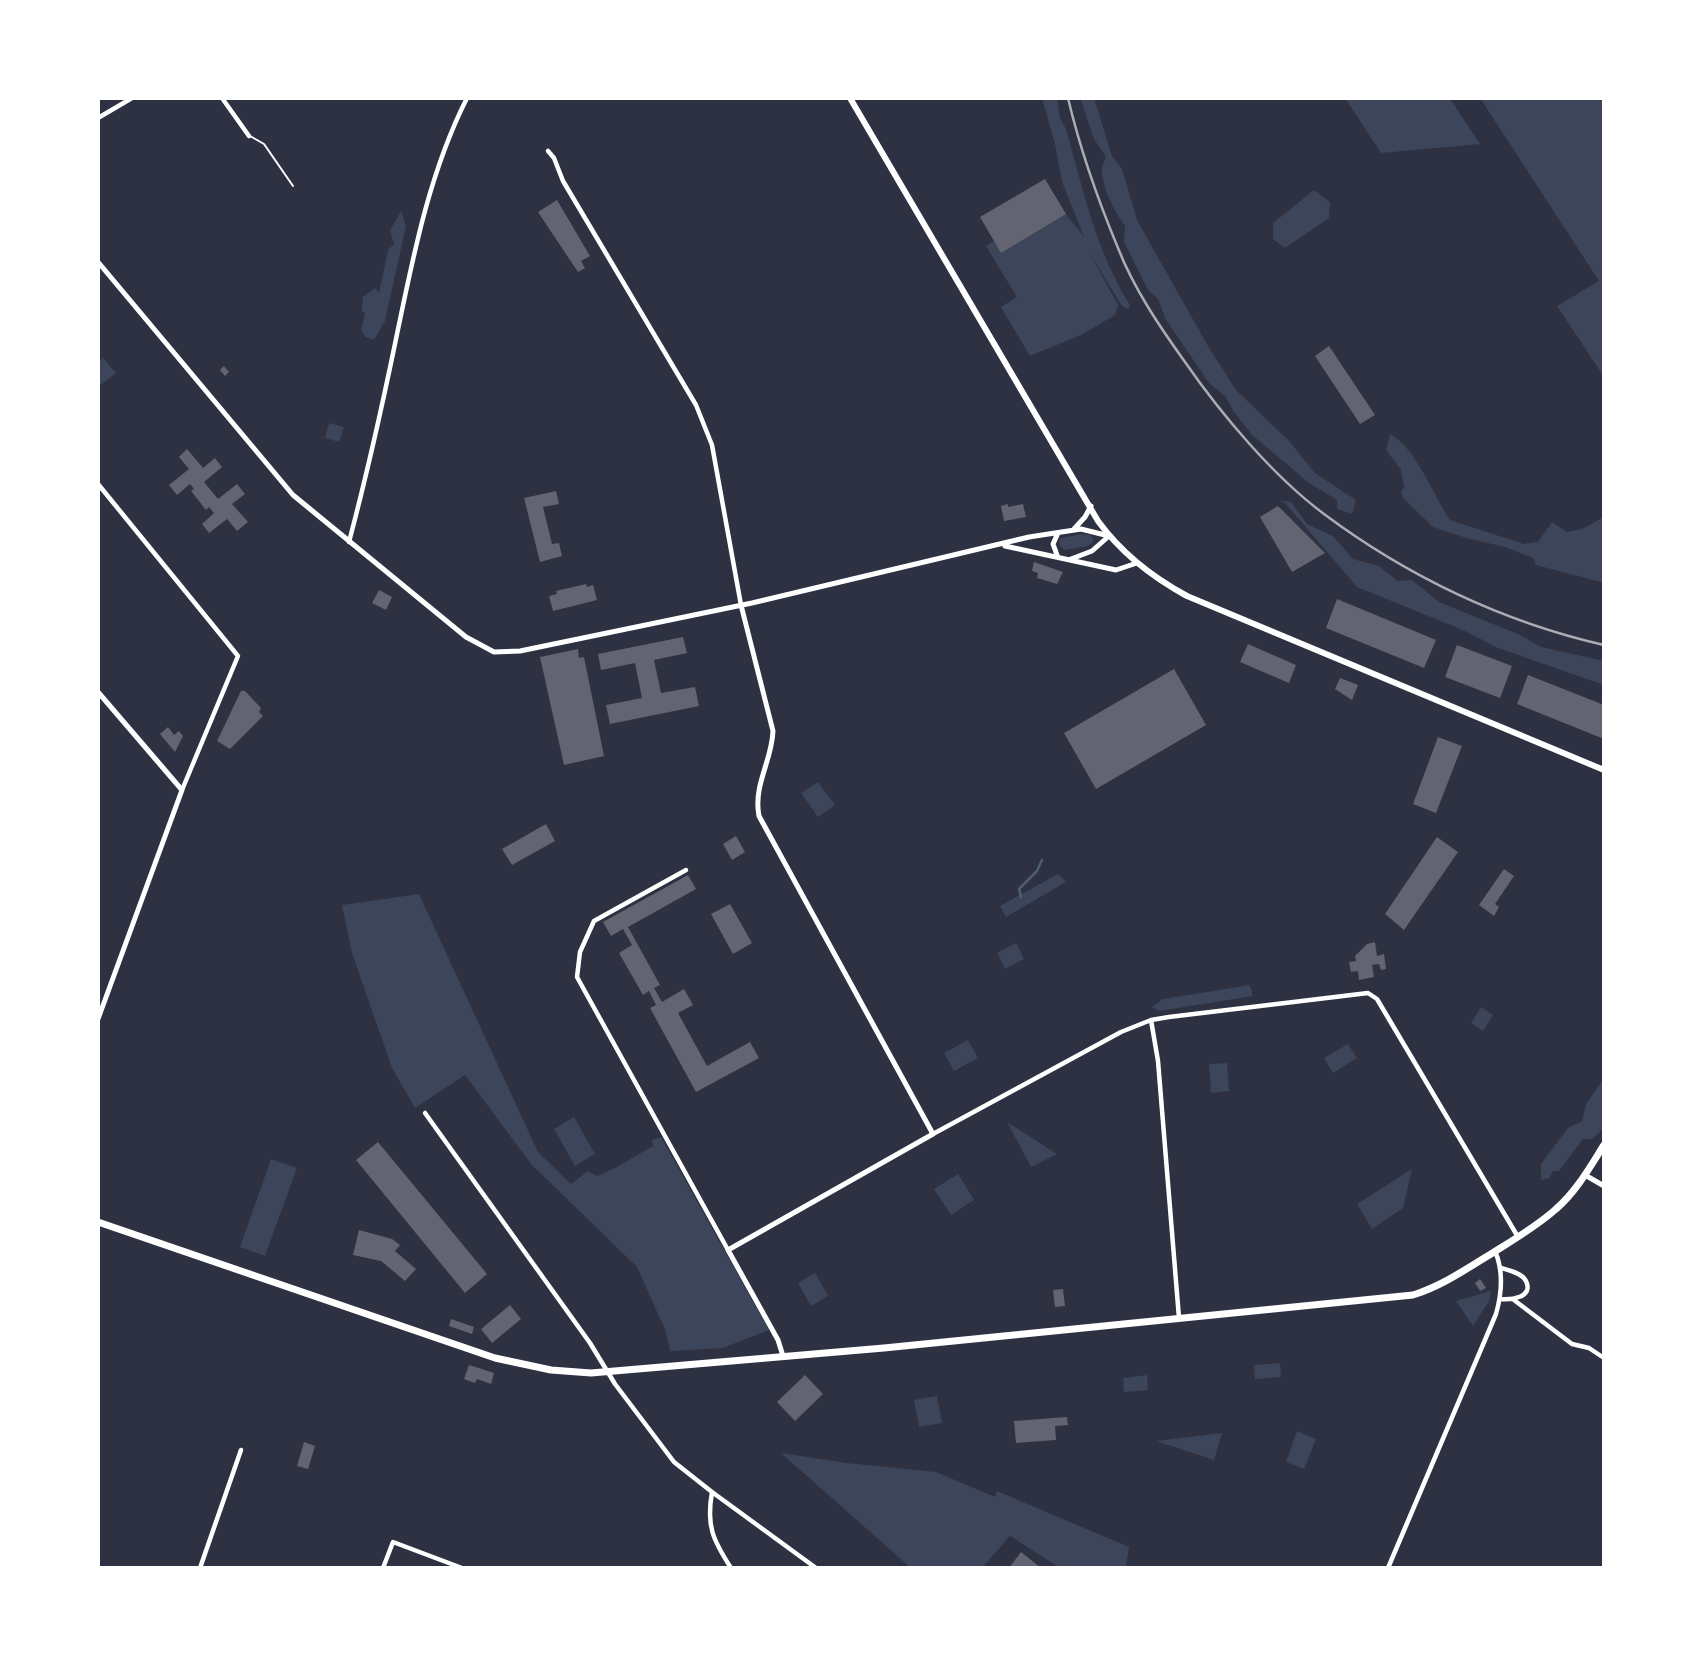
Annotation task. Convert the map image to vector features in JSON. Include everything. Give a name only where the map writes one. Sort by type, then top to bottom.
[{"type":"main road","points":[[850,98],[1109,536],[1138,564],[1188,597],[1604,770]]},
{"type":"main road","points":[[98,1222],[495,1358],[551,1370],[591,1373],[884,1348],[1413,1295],[1427,1290],[1518,1237],[1556,1209],[1585,1174],[1604,1145]]},
{"type":"street","points":[[98,118],[132,98]]},
{"type":"street","points":[[222,98],[249,136]]},
{"type":"street","points":[[349,543],[370,463],[418,238],[457,118],[467,98]]},
{"type":"street","points":[[548,151],[554,158],[563,181],[696,405],[712,444],[741,605],[773,731],[757,797],[759,816],[933,1134]]},
{"type":"street","points":[[98,262],[293,495],[466,637],[494,652],[520,651],[741,605],[1028,537],[1074,529],[1109,536]]},
{"type":"street","points":[[98,484],[238,656],[182,790],[98,1019]]},
{"type":"street","points":[[1074,529],[1091,506]]},
{"type":"street","points":[[1057,555],[1054,544],[1058,533]]},
{"type":"street","points":[[1071,559],[1092,551],[1109,536]]},
{"type":"street","points":[[1001,545],[1057,555],[1116,570],[1138,564]]},
{"type":"street","points":[[98,692],[182,790]]},
{"type":"street","points":[[686,870],[594,921],[580,952],[577,977],[778,1340],[783,1356]]},
{"type":"street","points":[[729,1250],[933,1134],[1121,1032],[1151,1020],[1368,993],[1377,999],[1518,1237]]},
{"type":"street","points":[[1151,1020],[1158,1061],[1179,1318]]},
{"type":"street","points":[[425,1113],[590,1343],[607,1372],[674,1462],[816,1568]]},
{"type":"street","points":[[1585,1174],[1604,1186]]},
{"type":"street","points":[[1388,1568],[1468,1383],[1500,1299],[1501,1268],[1494,1251]]},
{"type":"street","points":[[1500,1299],[1514,1300],[1521,1297],[1527,1289],[1526,1282],[1517,1273],[1501,1268]]},
{"type":"street","points":[[1514,1300],[1572,1344],[1589,1348],[1604,1358]]},
{"type":"street","points":[[200,1568],[241,1450]]},
{"type":"street","points":[[712,1492],[708,1514],[714,1542],[731,1568]]},
{"type":"street","points":[[383,1568],[393,1542],[462,1568]]},
{"type":"lane","points":[[249,136],[264,144],[293,186]]},
{"type":"shaded area","points":[[1042,98],[1057,98],[1060,118],[1066,129],[1099,241],[1130,305],[1128,309],[1122,306],[1088,250],[1118,305],[1115,315],[1081,335],[1030,356],[1001,307],[1017,297],[986,246],[994,241],[1001,252],[1066,214],[1084,237],[1062,182]]},
{"type":"shaded area","points":[[1080,98],[1094,98],[1112,156],[1122,169],[1137,220],[1236,390],[1289,441],[1315,473],[1356,500],[1352,514],[1337,509],[1337,500],[1309,483],[1252,435],[1225,396],[1209,383],[1166,320],[1158,299],[1148,290],[1124,242],[1125,225],[1113,206],[1103,181],[1102,167],[1106,157],[1094,139]]},
{"type":"shaded area","points":[[1345,98],[1453,98],[1451,100],[1480,144],[1381,153]]},
{"type":"shaded area","points":[[1480,98],[1604,98],[1604,377],[1557,306],[1599,281]]},
{"type":"shaded area","points":[[1314,190],[1330,202],[1329,218],[1285,248],[1273,239],[1273,223]]},
{"type":"shaded area","points":[[401,211],[406,226],[385,321],[374,340],[365,337],[361,330],[365,313],[362,312],[363,297],[375,288],[379,293],[388,250],[394,244],[390,231]]},
{"type":"shaded area","points":[[103,358],[116,373],[98,387],[98,363]]},
{"type":"shaded area","points":[[329,423],[344,427],[339,442],[325,438]]},
{"type":"shaded area","points":[[1390,434],[1400,441],[1416,461],[1450,520],[1524,544],[1538,542],[1552,522],[1567,532],[1582,529],[1604,517],[1604,583],[1536,565],[1533,558],[1505,547],[1433,527],[1403,498],[1401,470],[1386,450]]},
{"type":"shaded area","points":[[1278,500],[1291,502],[1307,524],[1333,536],[1353,559],[1379,566],[1398,581],[1412,580],[1439,602],[1520,635],[1541,647],[1604,661],[1604,682],[1601,684],[1498,648],[1465,631],[1357,587],[1285,503]]},
{"type":"shaded area","points":[[1091,535],[1094,541],[1088,546],[1065,550],[1061,547],[1061,538]]},
{"type":"shaded area","points":[[818,782],[835,805],[818,817],[801,793]]},
{"type":"shaded area","points":[[1058,874],[1066,882],[1006,917],[1000,906]]},
{"type":"shaded area","points":[[419,894],[538,1152],[571,1184],[588,1171],[597,1176],[615,1168],[653,1146],[652,1140],[661,1137],[769,1330],[723,1348],[670,1351],[666,1332],[637,1267],[531,1164],[465,1075],[415,1108],[392,1068],[352,953],[342,905]]},
{"type":"shaded area","points":[[1016,943],[1024,959],[1005,969],[997,953]]},
{"type":"shaded area","points":[[1250,985],[1253,996],[1159,1011],[1152,1007],[1163,999]]},
{"type":"shaded area","points":[[1481,1007],[1493,1015],[1483,1031],[1471,1023]]},
{"type":"shaded area","points":[[968,1040],[978,1058],[954,1071],[944,1053]]},
{"type":"shaded area","points":[[1348,1044],[1357,1058],[1333,1073],[1324,1058]]},
{"type":"shaded area","points":[[1227,1063],[1229,1091],[1211,1093],[1209,1064]]},
{"type":"shaded area","points":[[1604,1078],[1603,1129],[1592,1139],[1583,1139],[1559,1171],[1553,1171],[1549,1178],[1541,1180],[1541,1164],[1568,1128],[1582,1121],[1586,1104]]},
{"type":"shaded area","points":[[574,1117],[595,1154],[575,1166],[554,1129]]},
{"type":"shaded area","points":[[1007,1122],[1057,1154],[1031,1167]]},
{"type":"shaded area","points":[[271,1159],[297,1168],[265,1256],[240,1247]]},
{"type":"shaded area","points":[[1412,1169],[1403,1208],[1372,1229],[1357,1204]]},
{"type":"shaded area","points":[[958,1174],[974,1200],[951,1215],[934,1189]]},
{"type":"shaded area","points":[[815,1273],[828,1296],[811,1306],[798,1283]]},
{"type":"shaded area","points":[[1491,1291],[1489,1301],[1473,1326],[1456,1301]]},
{"type":"shaded area","points":[[1280,1363],[1281,1377],[1255,1379],[1254,1365]]},
{"type":"shaded area","points":[[1147,1375],[1148,1390],[1124,1392],[1123,1378]]},
{"type":"shaded area","points":[[937,1396],[942,1423],[919,1427],[914,1400]]},
{"type":"shaded area","points":[[1297,1431],[1316,1439],[1304,1469],[1286,1462]]},
{"type":"shaded area","points":[[1222,1433],[1214,1460],[1156,1441]]},
{"type":"shaded area","points":[[781,1453],[936,1472],[995,1497],[997,1491],[1129,1547],[1126,1568],[1060,1568],[1010,1536],[982,1568],[911,1568]]},
{"type":"building","points":[[1045,179],[1066,214],[1001,253],[980,217]]},
{"type":"building","points":[[557,200],[590,256],[581,261],[585,268],[578,272],[538,212]]},
{"type":"building","points":[[1329,346],[1375,415],[1360,424],[1315,356]]},
{"type":"building","points":[[224,366],[229,372],[225,376],[220,370]]},
{"type":"building","points":[[187,449],[203,468],[215,458],[222,467],[204,482],[218,499],[237,484],[245,494],[232,504],[248,522],[237,531],[227,519],[209,533],[202,524],[214,513],[209,507],[206,510],[191,491],[194,489],[190,484],[177,495],[169,485],[189,469],[179,457]]},
{"type":"building","points":[[556,491],[559,504],[543,507],[552,544],[559,543],[562,556],[540,562],[524,498]]},
{"type":"building","points":[[1008,504],[1008,507],[1023,504],[1026,517],[1004,521],[1001,506]]},
{"type":"building","points":[[1278,506],[1325,553],[1292,572],[1260,517]]},
{"type":"building","points":[[1034,562],[1063,572],[1057,584],[1037,578],[1038,573],[1032,571]]},
{"type":"building","points":[[586,584],[587,587],[593,585],[597,600],[553,611],[549,596],[557,594],[556,591]]},
{"type":"building","points":[[379,590],[392,597],[386,610],[372,603]]},
{"type":"building","points":[[1337,599],[1436,640],[1424,668],[1326,628]]},
{"type":"building","points":[[683,637],[687,653],[654,660],[661,693],[695,687],[699,706],[610,724],[606,705],[642,698],[635,663],[601,670],[598,654]]},
{"type":"building","points":[[1248,644],[1296,665],[1289,683],[1240,662]]},
{"type":"building","points":[[1457,645],[1512,666],[1500,698],[1445,677]]},
{"type":"building","points":[[578,649],[579,658],[584,657],[604,756],[564,765],[540,657]]},
{"type":"building","points":[[1174,669],[1206,725],[1096,789],[1064,733]]},
{"type":"building","points":[[1528,675],[1604,705],[1604,739],[1517,704]]},
{"type":"building","points":[[1340,678],[1358,685],[1352,700],[1335,689]]},
{"type":"building","points":[[241,691],[245,691],[261,708],[259,712],[263,716],[230,749],[217,741]]},
{"type":"building","points":[[168,727],[174,735],[179,731],[183,736],[175,752],[160,734]]},
{"type":"building","points":[[1438,737],[1462,746],[1436,813],[1413,804]]},
{"type":"building","points":[[546,824],[555,841],[512,865],[502,849]]},
{"type":"building","points":[[736,836],[745,852],[732,860],[723,844]]},
{"type":"building","points":[[1437,837],[1458,852],[1404,930],[1385,914]]},
{"type":"building","points":[[1504,869],[1514,876],[1495,904],[1499,907],[1494,916],[1479,905]]},
{"type":"building","points":[[688,875],[696,889],[628,927],[660,985],[654,988],[662,1002],[684,989],[693,1005],[678,1013],[707,1066],[750,1042],[759,1058],[696,1092],[650,1008],[656,1005],[649,991],[643,995],[619,953],[632,945],[623,929],[611,936],[603,922]]},
{"type":"building","points":[[730,904],[752,943],[733,954],[711,914]]},
{"type":"building","points":[[1375,942],[1377,956],[1384,954],[1386,969],[1381,970],[1379,964],[1372,965],[1374,977],[1359,980],[1358,971],[1351,972],[1349,962],[1356,961],[1355,956],[1367,944]]},
{"type":"building","points":[[378,1142],[487,1274],[465,1293],[356,1160]]},
{"type":"building","points":[[359,1230],[392,1239],[400,1245],[395,1251],[416,1269],[405,1281],[381,1261],[353,1255]]},
{"type":"building","points":[[1480,1279],[1486,1288],[1480,1291],[1475,1283]]},
{"type":"building","points":[[1063,1289],[1065,1306],[1055,1307],[1053,1290]]},
{"type":"building","points":[[510,1305],[521,1319],[492,1343],[481,1329]]},
{"type":"building","points":[[451,1319],[474,1327],[472,1334],[449,1326]]},
{"type":"building","points":[[469,1365],[494,1373],[491,1384],[477,1379],[475,1383],[464,1379]]},
{"type":"building","points":[[805,1375],[823,1394],[795,1421],[777,1402]]},
{"type":"building","points":[[1067,1417],[1068,1425],[1055,1426],[1056,1440],[1016,1443],[1014,1421]]},
{"type":"building","points":[[304,1442],[315,1446],[308,1469],[297,1466]]},
{"type":"building","points":[[1021,1552],[1041,1568],[1009,1568]]},
{"type":"waterway","points":[[1021,897],[1019,889],[1037,871],[1042,860]]},
{"type":"railway","points":[[1068,98],[1097,193],[1124,263],[1140,293],[1199,382],[1267,463],[1324,514],[1422,577],[1529,624],[1604,645]]}]
